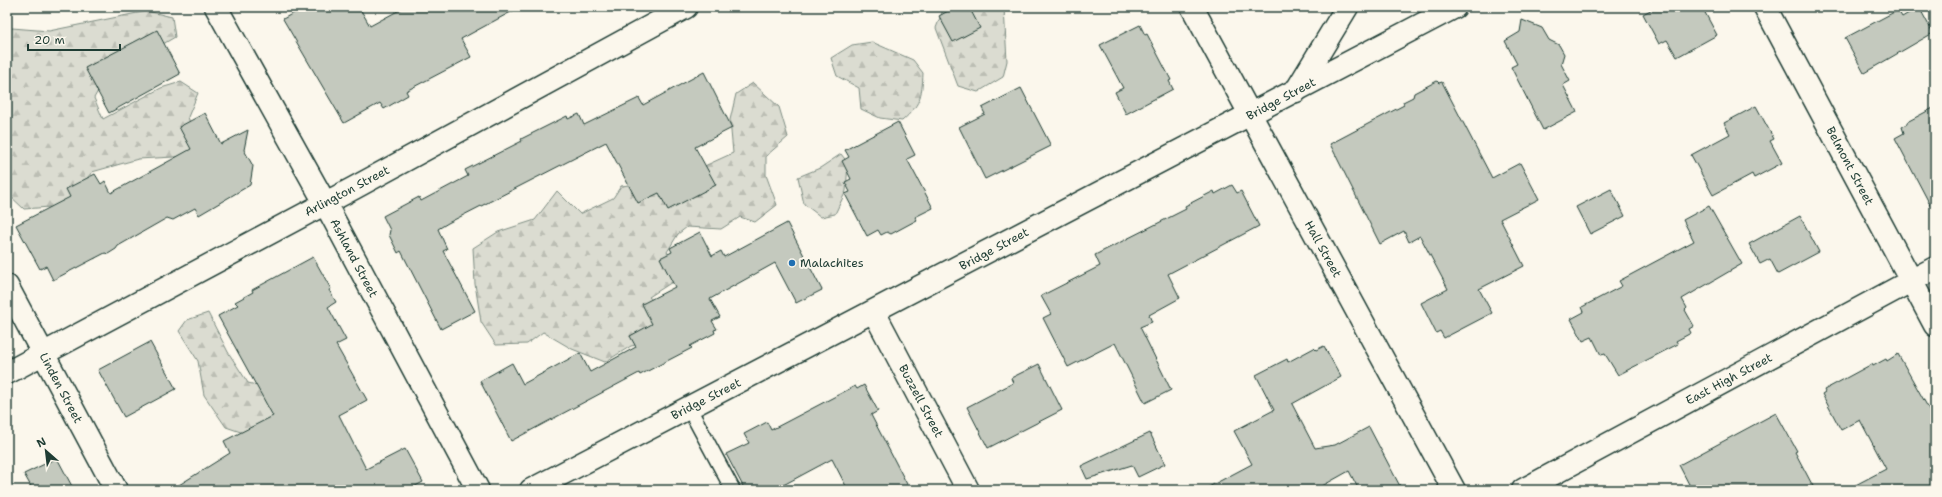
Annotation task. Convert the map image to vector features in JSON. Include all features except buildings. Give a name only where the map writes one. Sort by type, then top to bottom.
[{"type":"street","name":"Ashland Street","points":[[216,7],[325,203],[478,490]]},
{"type":"street","name":"Arlington Street","points":[[7,373],[325,203],[686,7]]},
{"type":"street","name":"Hall Street","points":[[1192,7],[1454,490]]},
{"type":"street","points":[[1296,91],[1347,7]]},
{"type":"street","name":"Bridge Street","points":[[532,490],[1456,7]]},
{"type":"street","name":"Belmont Street","points":[[1765,7],[1935,325]]},
{"type":"street","name":"East High Street","points":[[1523,490],[1935,268]]},
{"type":"street","name":"Linden Street","points":[[7,286],[116,490]]},
{"type":"street","name":"Buzzell Street","points":[[874,312],[968,490]]},
{"type":"lane","points":[[689,408],[733,490]]},
{"type":"green space","points":[[944,7],[1004,8],[1007,61],[1003,77],[978,92],[958,86],[936,28]]},
{"type":"green space","points":[[147,11],[172,17],[175,37],[151,51],[102,84],[94,98],[103,119],[161,88],[181,82],[198,93],[188,117],[191,126],[192,156],[138,159],[92,172],[76,192],[95,241],[95,259],[82,251],[50,207],[24,209],[7,193],[7,32],[12,28],[49,31]]},
{"type":"green space","points":[[872,42],[913,60],[923,73],[921,95],[919,100],[913,110],[902,121],[880,118],[861,109],[859,88],[837,76],[831,58],[852,45]]},
{"type":"green space","points":[[753,83],[779,107],[788,137],[766,156],[766,175],[777,205],[755,222],[740,217],[721,229],[687,227],[678,234],[667,252],[683,275],[649,297],[662,308],[667,338],[631,346],[605,362],[572,349],[543,332],[527,344],[496,345],[481,322],[475,284],[473,248],[498,232],[535,220],[557,191],[580,214],[613,198],[621,186],[645,183],[698,169],[733,153],[730,120],[736,94]]},
{"type":"green space","points":[[841,154],[848,163],[846,191],[835,214],[821,217],[804,204],[798,177],[820,168]]},
{"type":"green space","points":[[208,313],[228,352],[248,383],[290,393],[261,439],[226,427],[204,395],[198,361],[179,331],[187,320]]},
{"type":"place","name":"Malachites","points":[[792,263]]}]
